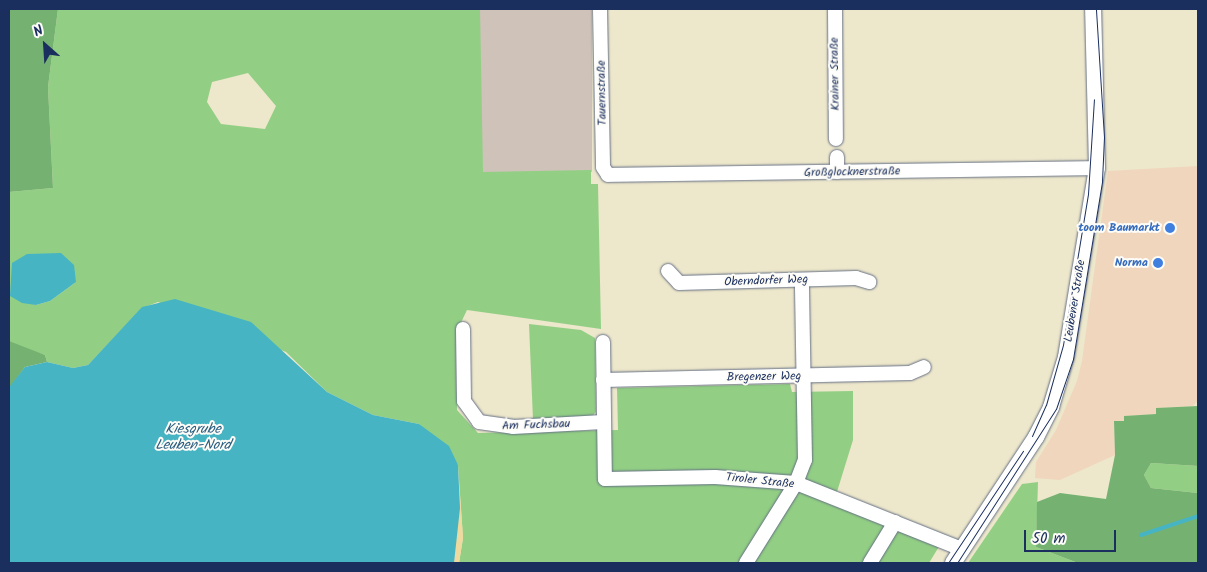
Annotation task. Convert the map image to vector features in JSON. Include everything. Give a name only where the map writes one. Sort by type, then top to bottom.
[{"type":"street","name":"Tauernstraße","points":[[600,9],[603,167],[608,175]]},
{"type":"street","name":"Krainer Straße","points":[[834,9],[836,139]]},
{"type":"street","name":"Leubener Straße","points":[[953,563],[1036,437],[1051,408],[1066,357],[1097,168],[1093,9]]},
{"type":"street","points":[[837,156],[837,172]]},
{"type":"street","name":"Großglocknerstraße","points":[[608,175],[1097,168]]},
{"type":"street","name":"Oberndorfer Weg","points":[[668,271],[678,283],[856,278],[869,282]]},
{"type":"street","points":[[746,563],[796,484],[805,460],[802,280]]},
{"type":"street","name":"Am Fuchsbau","points":[[462,329],[464,401],[479,422],[513,427],[603,422]]},
{"type":"street","points":[[603,342],[603,422]]},
{"type":"street","name":"Bregenzer Weg","points":[[603,380],[910,372],[924,367]]},
{"type":"street","name":"Tiroler Straße","points":[[603,422],[605,479],[715,477],[796,484],[962,549]]},
{"type":"street","points":[[870,563],[895,522]]},
{"type":"shaded area","points":[[480,9],[592,9],[592,172],[480,172]]},
{"type":"shaded area","points":[[1198,166],[1198,400],[1193,406],[1157,408],[1157,414],[1125,416],[1125,421],[1114,421],[1115,455],[1060,480],[1035,478],[1036,462],[1056,430],[1077,381],[1082,361],[1108,171]]},
{"type":"green space","points":[[9,9],[58,9],[48,87],[53,188],[9,192]]},
{"type":"green space","points":[[58,9],[480,9],[483,172],[591,170],[591,184],[598,184],[601,329],[467,310],[456,333],[457,410],[478,433],[618,430],[617,388],[790,384],[792,392],[853,391],[853,440],[836,495],[946,535],[929,563],[459,563],[463,538],[458,465],[419,424],[373,415],[327,392],[286,352],[158,302],[142,308],[88,365],[73,368],[47,362],[45,355],[15,346],[9,341],[9,192],[53,188],[48,87]],"holes":[[[248,73],[276,106],[265,129],[221,124],[207,102],[212,82]],[[76,282],[50,301],[36,305],[28,302]]]},
{"type":"green space","points":[[529,324],[581,330],[595,338],[596,412],[589,419],[533,420]]},
{"type":"green space","points":[[9,341],[45,355],[47,362],[25,367],[9,389]]},
{"type":"green space","points":[[1198,406],[1198,466],[1151,463],[1144,475],[1151,488],[1198,493],[1198,563],[1078,563],[1036,547],[1037,502],[1060,493],[1106,499],[1115,455],[1114,421],[1124,421],[1124,416],[1156,414],[1156,408]]},
{"type":"green space","points":[[1151,463],[1198,466],[1198,493],[1151,488],[1144,475]]},
{"type":"green space","points":[[1038,482],[1036,547],[1078,563],[968,563],[1022,484]]},
{"type":"sand","points":[[460,495],[463,538],[459,563],[454,563]]},
{"type":"water","points":[[61,253],[74,265],[76,282],[50,301],[36,305],[22,303],[10,296],[12,263],[27,254]]},
{"type":"water","name":"Kiesgrube Leuben-Nord","points":[[175,299],[251,322],[327,392],[373,415],[419,424],[449,446],[458,465],[460,508],[454,563],[9,563],[10,386],[25,367],[47,362],[73,368],[88,365],[142,307]]},
{"type":"waterway","points":[[1141,535],[1198,516]]},
{"type":"tram line","points":[[957,563],[1056,409],[1073,359],[1102,181],[1104,137],[1096,9]]},
{"type":"tram line","points":[[1032,436],[1046,405],[1063,345],[1088,194],[1094,99]]},
{"type":"tram line","points":[[948,563],[1023,451]]},
{"type":"place","name":"toom Baumarkt","points":[[1170,228]]},
{"type":"place","name":"Norma","points":[[1158,263]]}]
